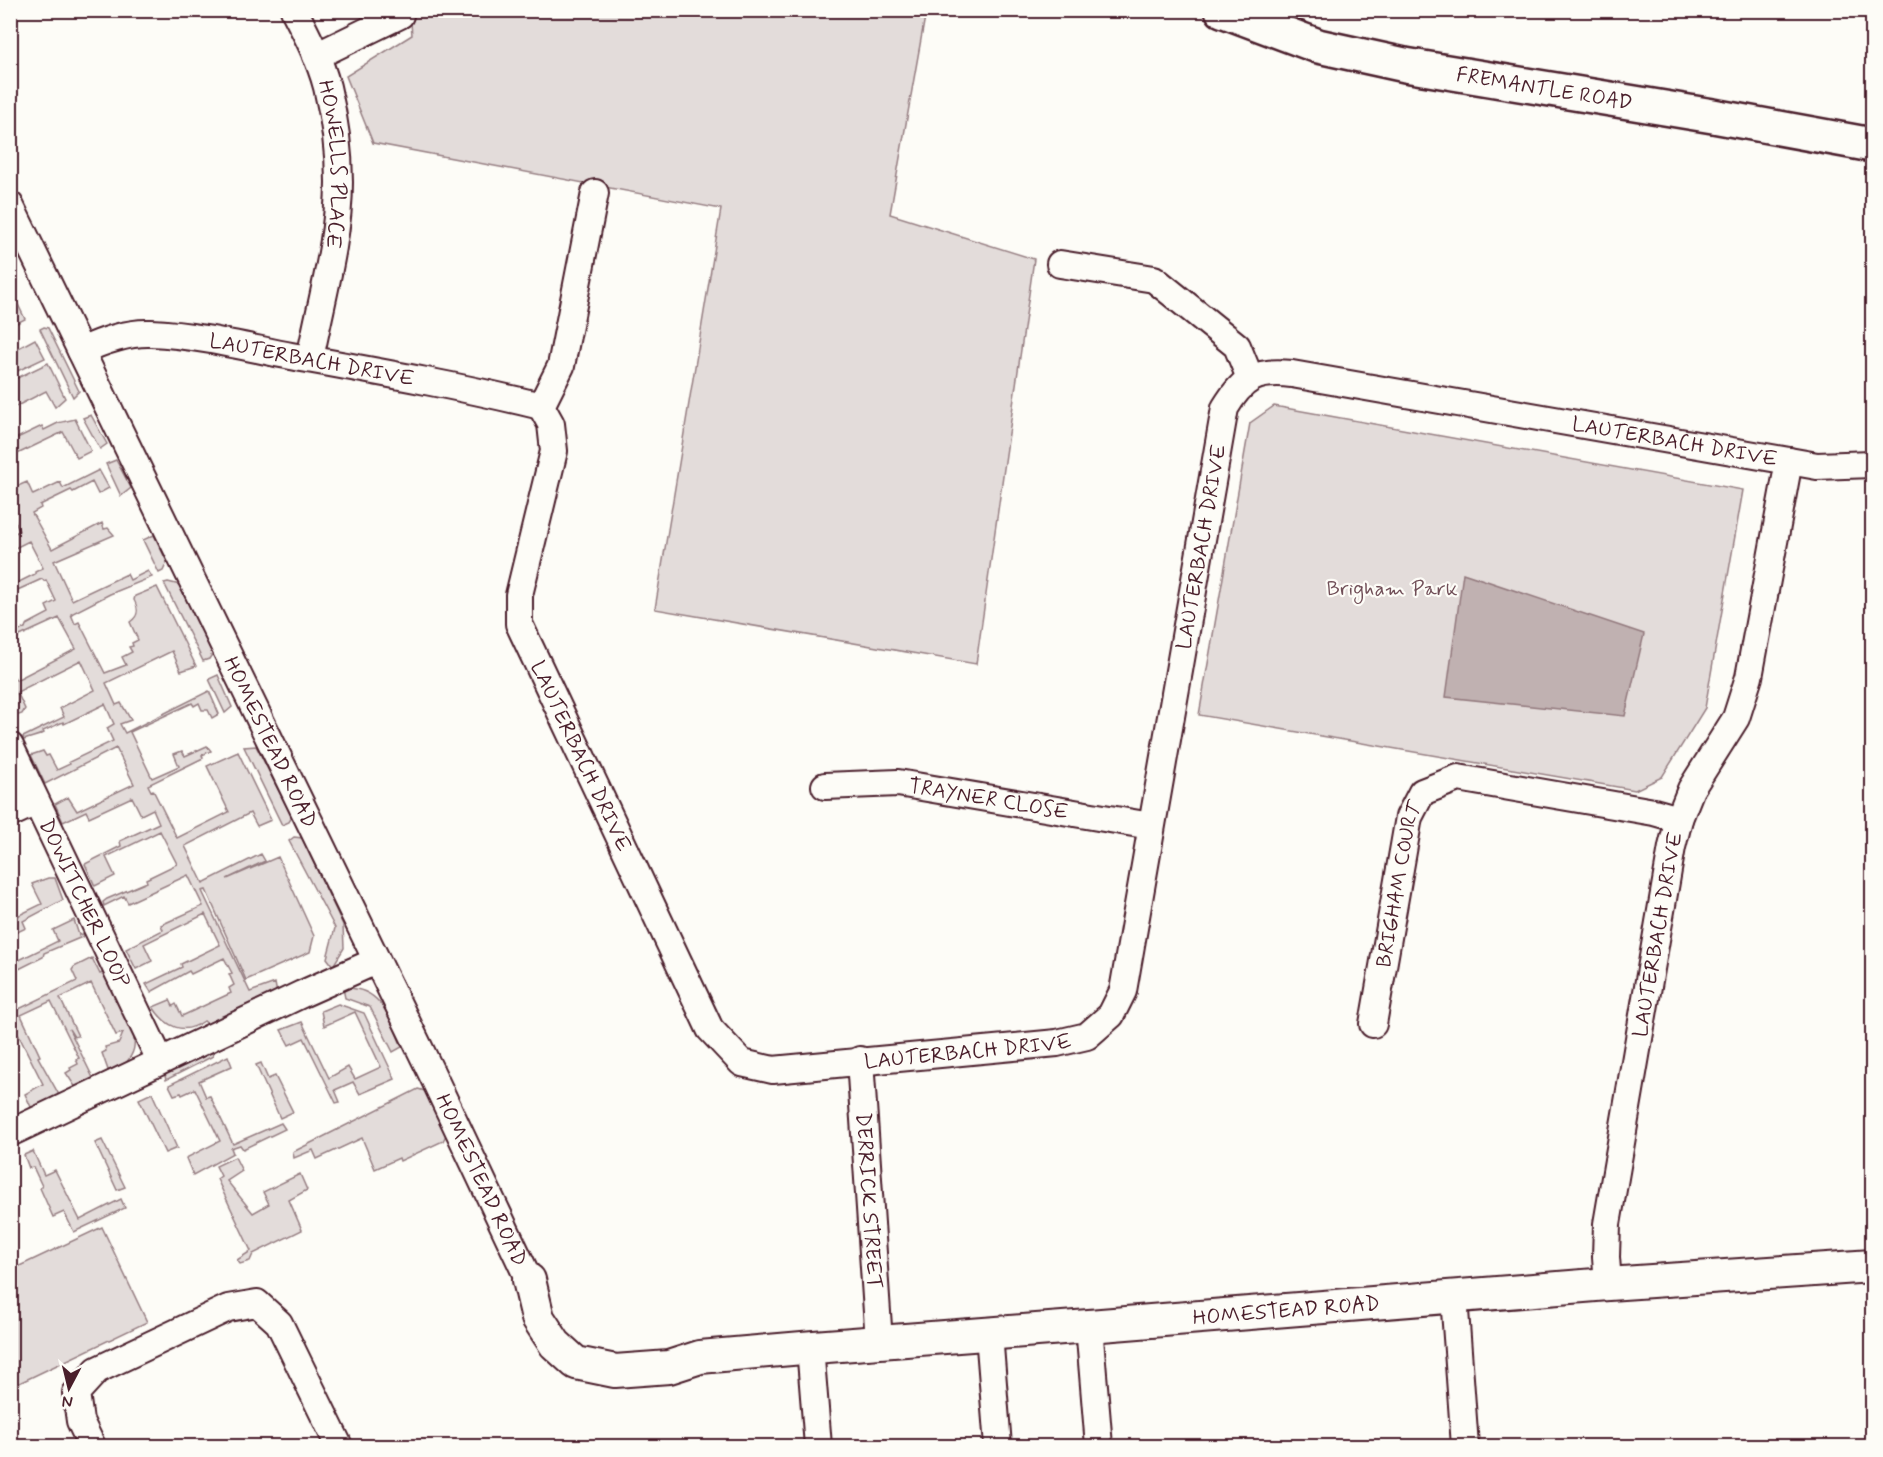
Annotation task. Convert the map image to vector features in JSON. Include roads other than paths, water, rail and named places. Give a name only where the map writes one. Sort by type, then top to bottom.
[{"type":"main road","name":"FREMANTLE ROAD","points":[[1222,10],[1318,46],[1405,65],[1872,145]]},
{"type":"street","name":"HOWELLS PLACE","points":[[294,10],[316,56],[327,86],[336,142],[339,182],[334,234],[310,359]]},
{"type":"street","points":[[316,56],[400,15]]},
{"type":"street","points":[[541,406],[561,366],[595,193]]},
{"type":"street","name":"HOMESTEAD ROAD","points":[[10,205],[529,1280],[538,1318],[555,1344],[576,1363],[615,1371],[669,1367],[700,1357],[810,1347],[1608,1284],[1872,1266]]},
{"type":"street","points":[[1060,264],[1154,279],[1237,346],[1250,378]]},
{"type":"street","name":"LAUTERBACH DRIVE","points":[[81,351],[103,341],[150,333],[192,338],[501,396],[541,406],[551,424],[554,451],[519,594],[519,624],[710,1029],[742,1063],[772,1070],[1057,1043],[1087,1036],[1111,1015],[1123,991],[1225,408],[1235,390],[1250,378],[1271,372],[1292,374],[1789,461],[1749,677],[1736,718],[1691,789],[1679,819],[1672,847],[1607,1224],[1608,1284]]},
{"type":"street","points":[[1789,461],[1816,466],[1872,465]]},
{"type":"street","name":"DOWITCHER LOOP","points":[[10,746],[160,1060]]},
{"type":"street","name":"BRIGHAM COURT","points":[[1373,1024],[1409,817],[1422,792],[1458,778],[1654,812],[1679,819]]},
{"type":"street","name":"TRAYNER CLOSE","points":[[825,786],[898,783],[1151,826]]},
{"type":"street","points":[[10,814],[36,802]]},
{"type":"street","points":[[10,1133],[160,1060],[376,961]]},
{"type":"street","name":"DERRICK STREET","points":[[861,1060],[879,1342]]},
{"type":"street","points":[[1454,1297],[1465,1446]]},
{"type":"street","points":[[92,1446],[80,1421],[76,1393],[98,1370],[228,1308],[256,1303],[279,1323],[339,1446]]},
{"type":"street","points":[[1089,1326],[1099,1446]]},
{"type":"street","points":[[990,1334],[998,1446]]},
{"type":"street","points":[[810,1347],[818,1446]]},
{"type":"park label","name":"Brigham Park","points":[[1392,588]]}]
